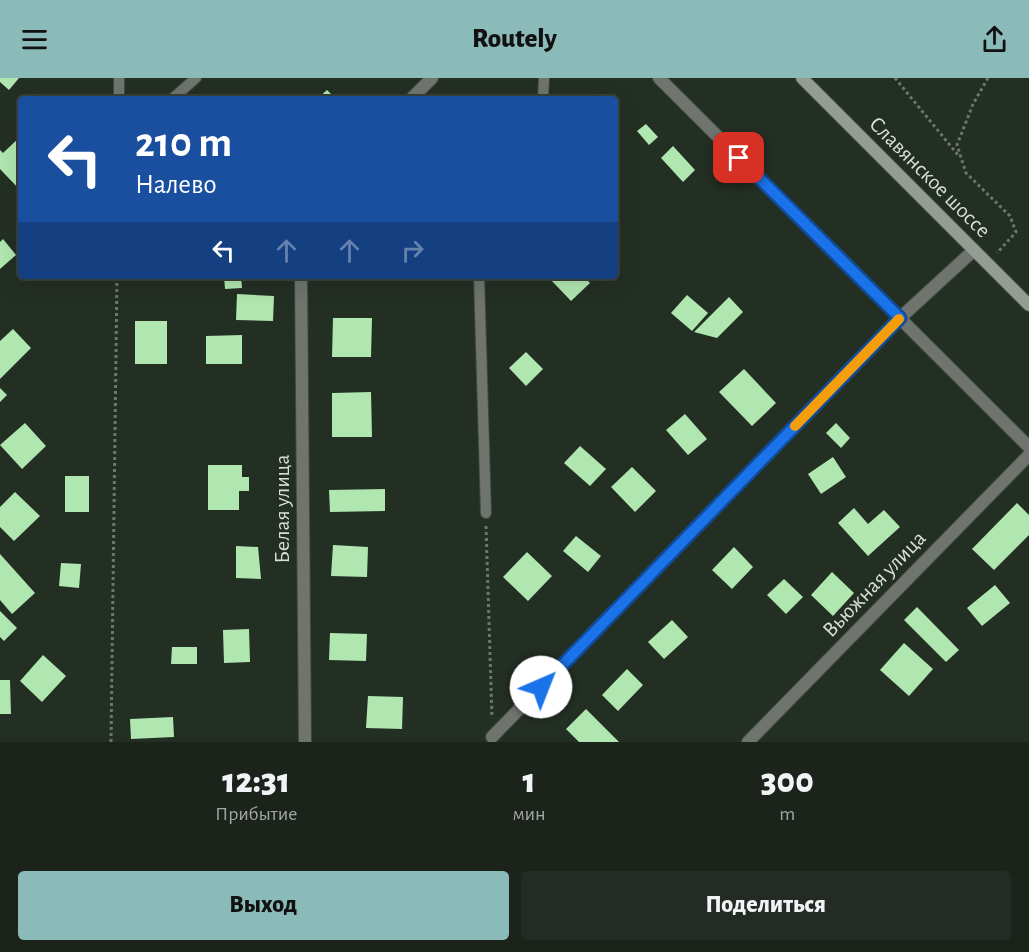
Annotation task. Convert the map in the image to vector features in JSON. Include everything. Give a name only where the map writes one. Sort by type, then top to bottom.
[{"type":"main road","name":"Славянское шоссе","points":[[801,78],[1029,305]]},
{"type":"street","points":[[414,96],[432,78]]},
{"type":"street","points":[[659,78],[1029,447]]},
{"type":"street","points":[[492,737],[900,318],[974,250]]},
{"type":"street","name":"Белая улица","points":[[301,279],[305,742]]},
{"type":"street","name":"Вьюжная улица","points":[[748,742],[1029,455]]},
{"type":"lane","points":[[119,78],[119,96]]},
{"type":"lane","points":[[175,96],[196,78]]},
{"type":"lane","points":[[543,78],[543,96]]},
{"type":"lane","points":[[479,279],[486,513]]},
{"type":"path","points":[[895,78],[961,158]]},
{"type":"path","points":[[987,264],[1016,232],[1010,216],[966,173],[957,145],[972,105],[988,78]]},
{"type":"path","points":[[111,742],[117,279]]},
{"type":"path","points":[[486,513],[492,737]]},
{"type":"building","points":[[0,78],[19,78],[9,90],[0,82]]},
{"type":"building","points":[[327,90],[333,96],[320,96]]},
{"type":"building","points":[[646,124],[658,137],[649,145],[637,131]]},
{"type":"building","points":[[18,139],[18,188],[0,169],[0,150],[3,153]]},
{"type":"building","points":[[673,146],[695,170],[683,182],[661,158]]},
{"type":"building","points":[[3,239],[16,255],[0,269],[0,242]]},
{"type":"building","points":[[224,279],[241,279],[242,288],[225,289]]},
{"type":"building","points":[[586,279],[590,283],[571,301],[551,280]]},
{"type":"building","points":[[237,294],[274,296],[273,321],[236,320]]},
{"type":"building","points":[[687,295],[708,313],[692,331],[671,313]]},
{"type":"building","points":[[729,297],[743,312],[717,338],[694,332]]},
{"type":"building","points":[[333,318],[372,318],[371,357],[332,357]]},
{"type":"building","points":[[135,321],[167,321],[167,364],[135,364]]},
{"type":"building","points":[[13,329],[31,348],[0,379],[0,341]]},
{"type":"building","points":[[242,335],[242,364],[206,364],[206,336]]},
{"type":"building","points":[[526,352],[543,369],[526,386],[509,368]]},
{"type":"building","points":[[744,369],[776,403],[752,426],[719,392]]},
{"type":"building","points":[[0,388],[7,395],[0,402]]},
{"type":"building","points":[[371,392],[372,437],[332,437],[332,393]]},
{"type":"building","points":[[685,414],[707,439],[688,455],[666,430]]},
{"type":"building","points":[[25,423],[46,446],[22,469],[0,445]]},
{"type":"building","points":[[836,423],[850,438],[841,448],[826,433]]},
{"type":"building","points":[[580,446],[606,469],[590,486],[564,463]]},
{"type":"building","points":[[833,457],[846,477],[821,494],[808,474]]},
{"type":"building","points":[[208,465],[242,465],[242,477],[249,477],[249,491],[239,491],[239,510],[208,510]]},
{"type":"building","points":[[632,467],[656,491],[635,512],[611,487]]},
{"type":"building","points":[[65,476],[89,476],[89,512],[65,512]]},
{"type":"building","points":[[385,489],[385,511],[330,512],[329,490]]},
{"type":"building","points":[[15,492],[40,516],[14,541],[0,527],[0,507]]},
{"type":"building","points":[[1017,503],[1029,515],[1029,535],[994,570],[972,549]]},
{"type":"building","points":[[854,508],[868,524],[884,510],[900,527],[868,556],[838,523]]},
{"type":"building","points":[[576,536],[601,556],[588,572],[563,551]]},
{"type":"building","points":[[333,545],[368,547],[367,577],[331,576]]},
{"type":"building","points":[[236,546],[258,547],[261,579],[236,578]]},
{"type":"building","points":[[734,547],[753,567],[732,589],[712,570]]},
{"type":"building","points":[[527,552],[552,576],[528,601],[503,577]]},
{"type":"building","points":[[0,554],[35,593],[12,614],[0,600]]},
{"type":"building","points":[[61,563],[81,564],[79,588],[59,586]]},
{"type":"building","points":[[832,572],[854,593],[833,616],[811,595]]},
{"type":"building","points":[[784,579],[803,597],[786,614],[767,595]]},
{"type":"building","points":[[995,585],[1010,603],[982,626],[967,608]]},
{"type":"building","points":[[917,607],[959,650],[946,662],[904,620]]},
{"type":"building","points":[[0,611],[17,628],[4,641],[0,637]]},
{"type":"building","points":[[672,620],[688,637],[664,659],[648,642]]},
{"type":"building","points":[[249,629],[250,662],[224,663],[223,630]]},
{"type":"building","points":[[330,633],[367,634],[366,661],[329,660]]},
{"type":"building","points":[[904,643],[933,669],[909,696],[880,670]]},
{"type":"building","points":[[172,647],[197,647],[197,664],[171,664]]},
{"type":"building","points":[[43,655],[66,676],[42,702],[20,681]]},
{"type":"building","points":[[627,669],[643,685],[618,711],[602,695]]},
{"type":"building","points":[[0,680],[10,680],[11,714],[0,714]]},
{"type":"building","points":[[368,696],[403,697],[402,729],[366,728]]},
{"type":"building","points":[[586,709],[619,742],[579,742],[566,729]]},
{"type":"building","points":[[173,717],[174,737],[131,739],[130,719]]},
{"type":"slow traffic","points":[[795,426],[899,319]]},
{"type":"route","points":[[541,687],[900,318],[739,158]]}]
